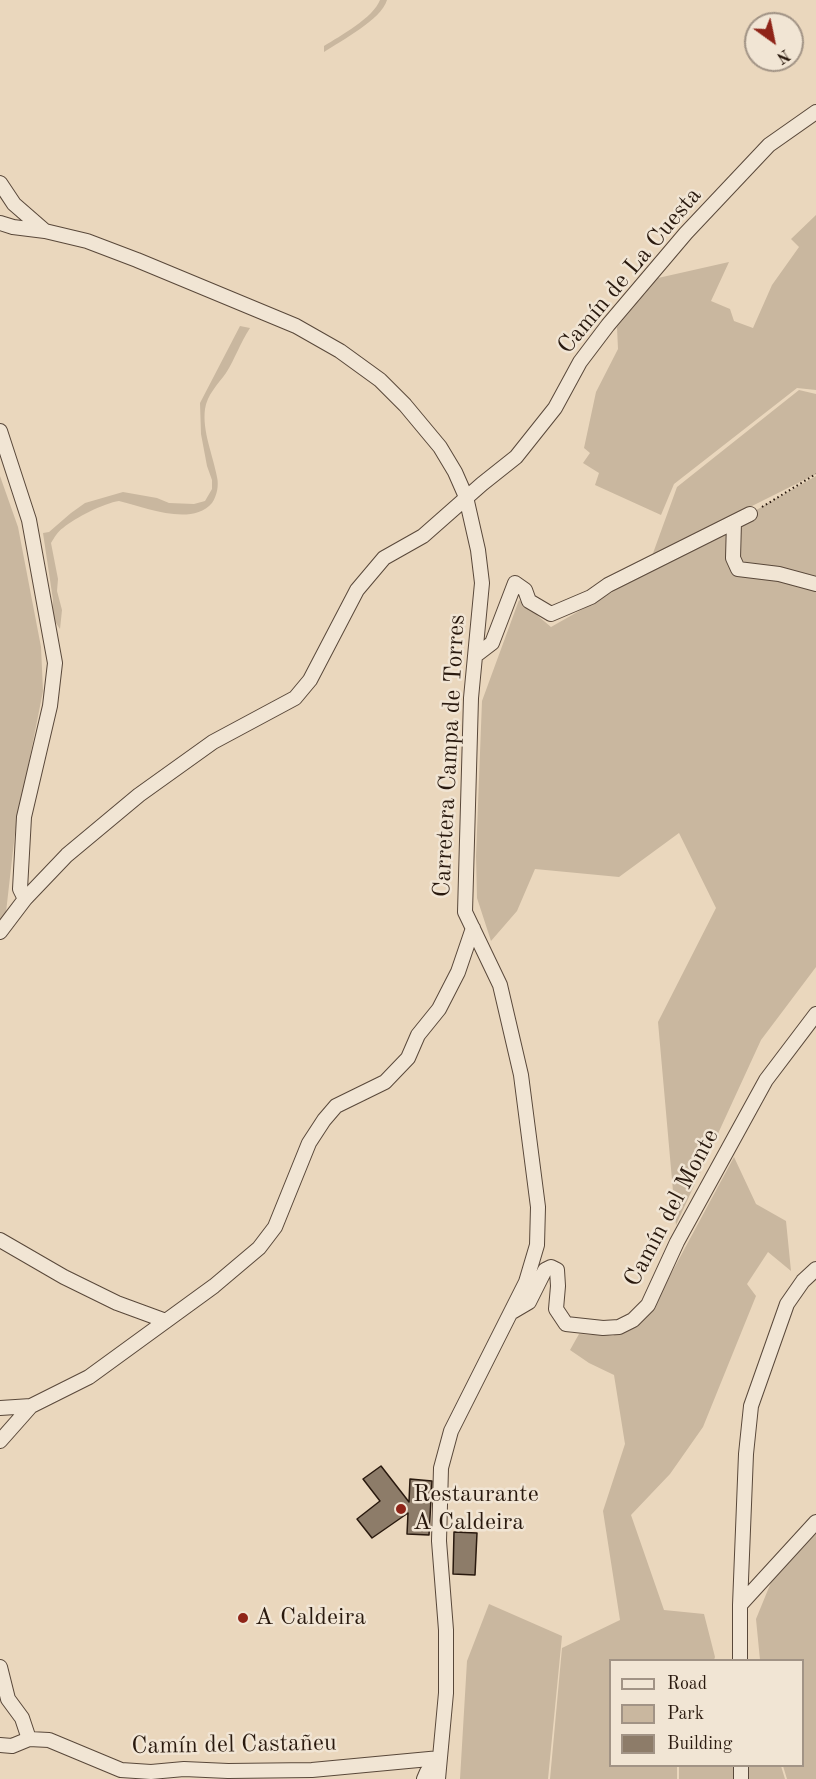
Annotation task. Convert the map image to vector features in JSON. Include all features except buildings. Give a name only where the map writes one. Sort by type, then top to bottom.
[{"type":"street","name":"Camín de La Cuesta","points":[[0,932],[25,899],[66,855],[140,795],[213,742],[295,698],[310,680],[357,590],[384,558],[423,536],[466,496],[516,457],[555,408],[580,362],[608,325],[686,233],[769,145],[816,112]]},
{"type":"street","points":[[0,183],[14,204],[45,231]]},
{"type":"street","name":"Carretera Campa de Torres","points":[[0,223],[87,241],[296,326],[340,351],[380,380],[405,405],[440,447],[466,496],[478,550],[482,584],[471,698],[465,912],[500,985],[521,1075],[538,1207],[537,1245],[526,1282],[452,1431],[441,1468],[439,1541],[446,1630],[446,1693],[438,1779]]},
{"type":"street","points":[[0,431],[28,520],[55,663],[50,706],[24,817],[20,889],[25,899]]},
{"type":"street","points":[[475,656],[492,643],[515,583],[525,590],[529,601],[551,614],[591,597],[608,585],[750,514]]},
{"type":"street","points":[[734,522],[733,558],[738,569],[779,574],[816,584]]},
{"type":"street","points":[[0,1441],[31,1406],[89,1377],[166,1321],[259,1248],[275,1227],[309,1143],[336,1106],[385,1082],[408,1058],[418,1035],[439,1009],[458,972],[473,928]]},
{"type":"street","name":"Camín del Monte","points":[[512,1312],[529,1302],[544,1270],[551,1267],[557,1270],[556,1309],[566,1324],[620,1327],[633,1320],[648,1305],[677,1242],[766,1080],[816,1014]]},
{"type":"street","points":[[0,1240],[64,1277],[117,1303],[166,1321]]},
{"type":"street","points":[[740,1659],[746,1454],[751,1406],[787,1304],[802,1281],[816,1269]]},
{"type":"street","points":[[0,1408],[31,1406]]},
{"type":"street","points":[[740,1605],[816,1522]]},
{"type":"street","points":[[0,1667],[8,1699],[22,1718],[29,1739]]},
{"type":"street","name":"Camín del Castañeu","points":[[0,1745],[12,1746],[29,1739],[49,1740],[121,1770],[151,1772],[184,1769],[312,1770],[440,1758]]},
{"type":"street","points":[[424,1779],[427,1772],[440,1758]]},
{"type":"path","points":[[750,514],[816,474]]},
{"type":"green space","points":[[380,0],[387,0],[377,15],[324,52],[324,46],[363,20]]},
{"type":"green space","points":[[816,215],[816,390],[797,388],[674,484],[661,515],[595,485],[599,473],[583,463],[590,453],[584,448],[596,392],[618,349],[617,327],[658,278],[729,262],[711,301],[730,309],[734,321],[753,328],[772,285],[799,247],[791,239]]},
{"type":"green space","points":[[240,326],[250,328],[226,373],[210,394],[205,409],[206,434],[218,480],[214,500],[203,510],[192,514],[154,511],[119,501],[90,512],[61,529],[51,543],[58,579],[57,591],[62,610],[60,629],[52,617],[53,600],[43,533],[49,532],[85,503],[123,492],[157,498],[169,503],[194,504],[205,501],[212,489],[212,480],[201,434],[200,403]]},
{"type":"green space","points":[[799,390],[816,394],[816,474],[652,556],[677,487]]},
{"type":"green space","points":[[0,476],[18,527],[41,647],[43,691],[15,833],[5,921],[0,927]]},
{"type":"green space","points":[[816,476],[816,967],[761,1040],[676,1225],[658,1022],[716,908],[679,833],[619,877],[535,869],[517,911],[491,941],[477,898],[476,856],[482,701],[519,600],[551,627]]},
{"type":"green space","points":[[734,1157],[756,1204],[786,1221],[791,1271],[768,1252],[747,1284],[756,1296],[703,1427],[670,1474],[631,1515],[664,1610],[704,1614],[715,1657],[714,1659],[609,1659],[609,1767],[677,1767],[677,1779],[550,1779],[562,1648],[620,1620],[603,1511],[625,1444],[614,1375],[589,1363],[570,1350],[579,1334],[613,1336],[651,1311]]},
{"type":"green space","points":[[816,1530],[816,1779],[787,1779],[783,1767],[804,1767],[804,1659],[760,1659],[756,1619],[774,1575]]},
{"type":"green space","points":[[489,1604],[562,1636],[548,1779],[460,1779],[467,1661]]},
{"type":"green space","points":[[679,1767],[781,1767],[785,1779],[679,1779]]},
{"type":"place","name":"Restaurante A Caldeira","points":[[401,1509]]},
{"type":"place","name":"A Caldeira","points":[[243,1618]]}]
